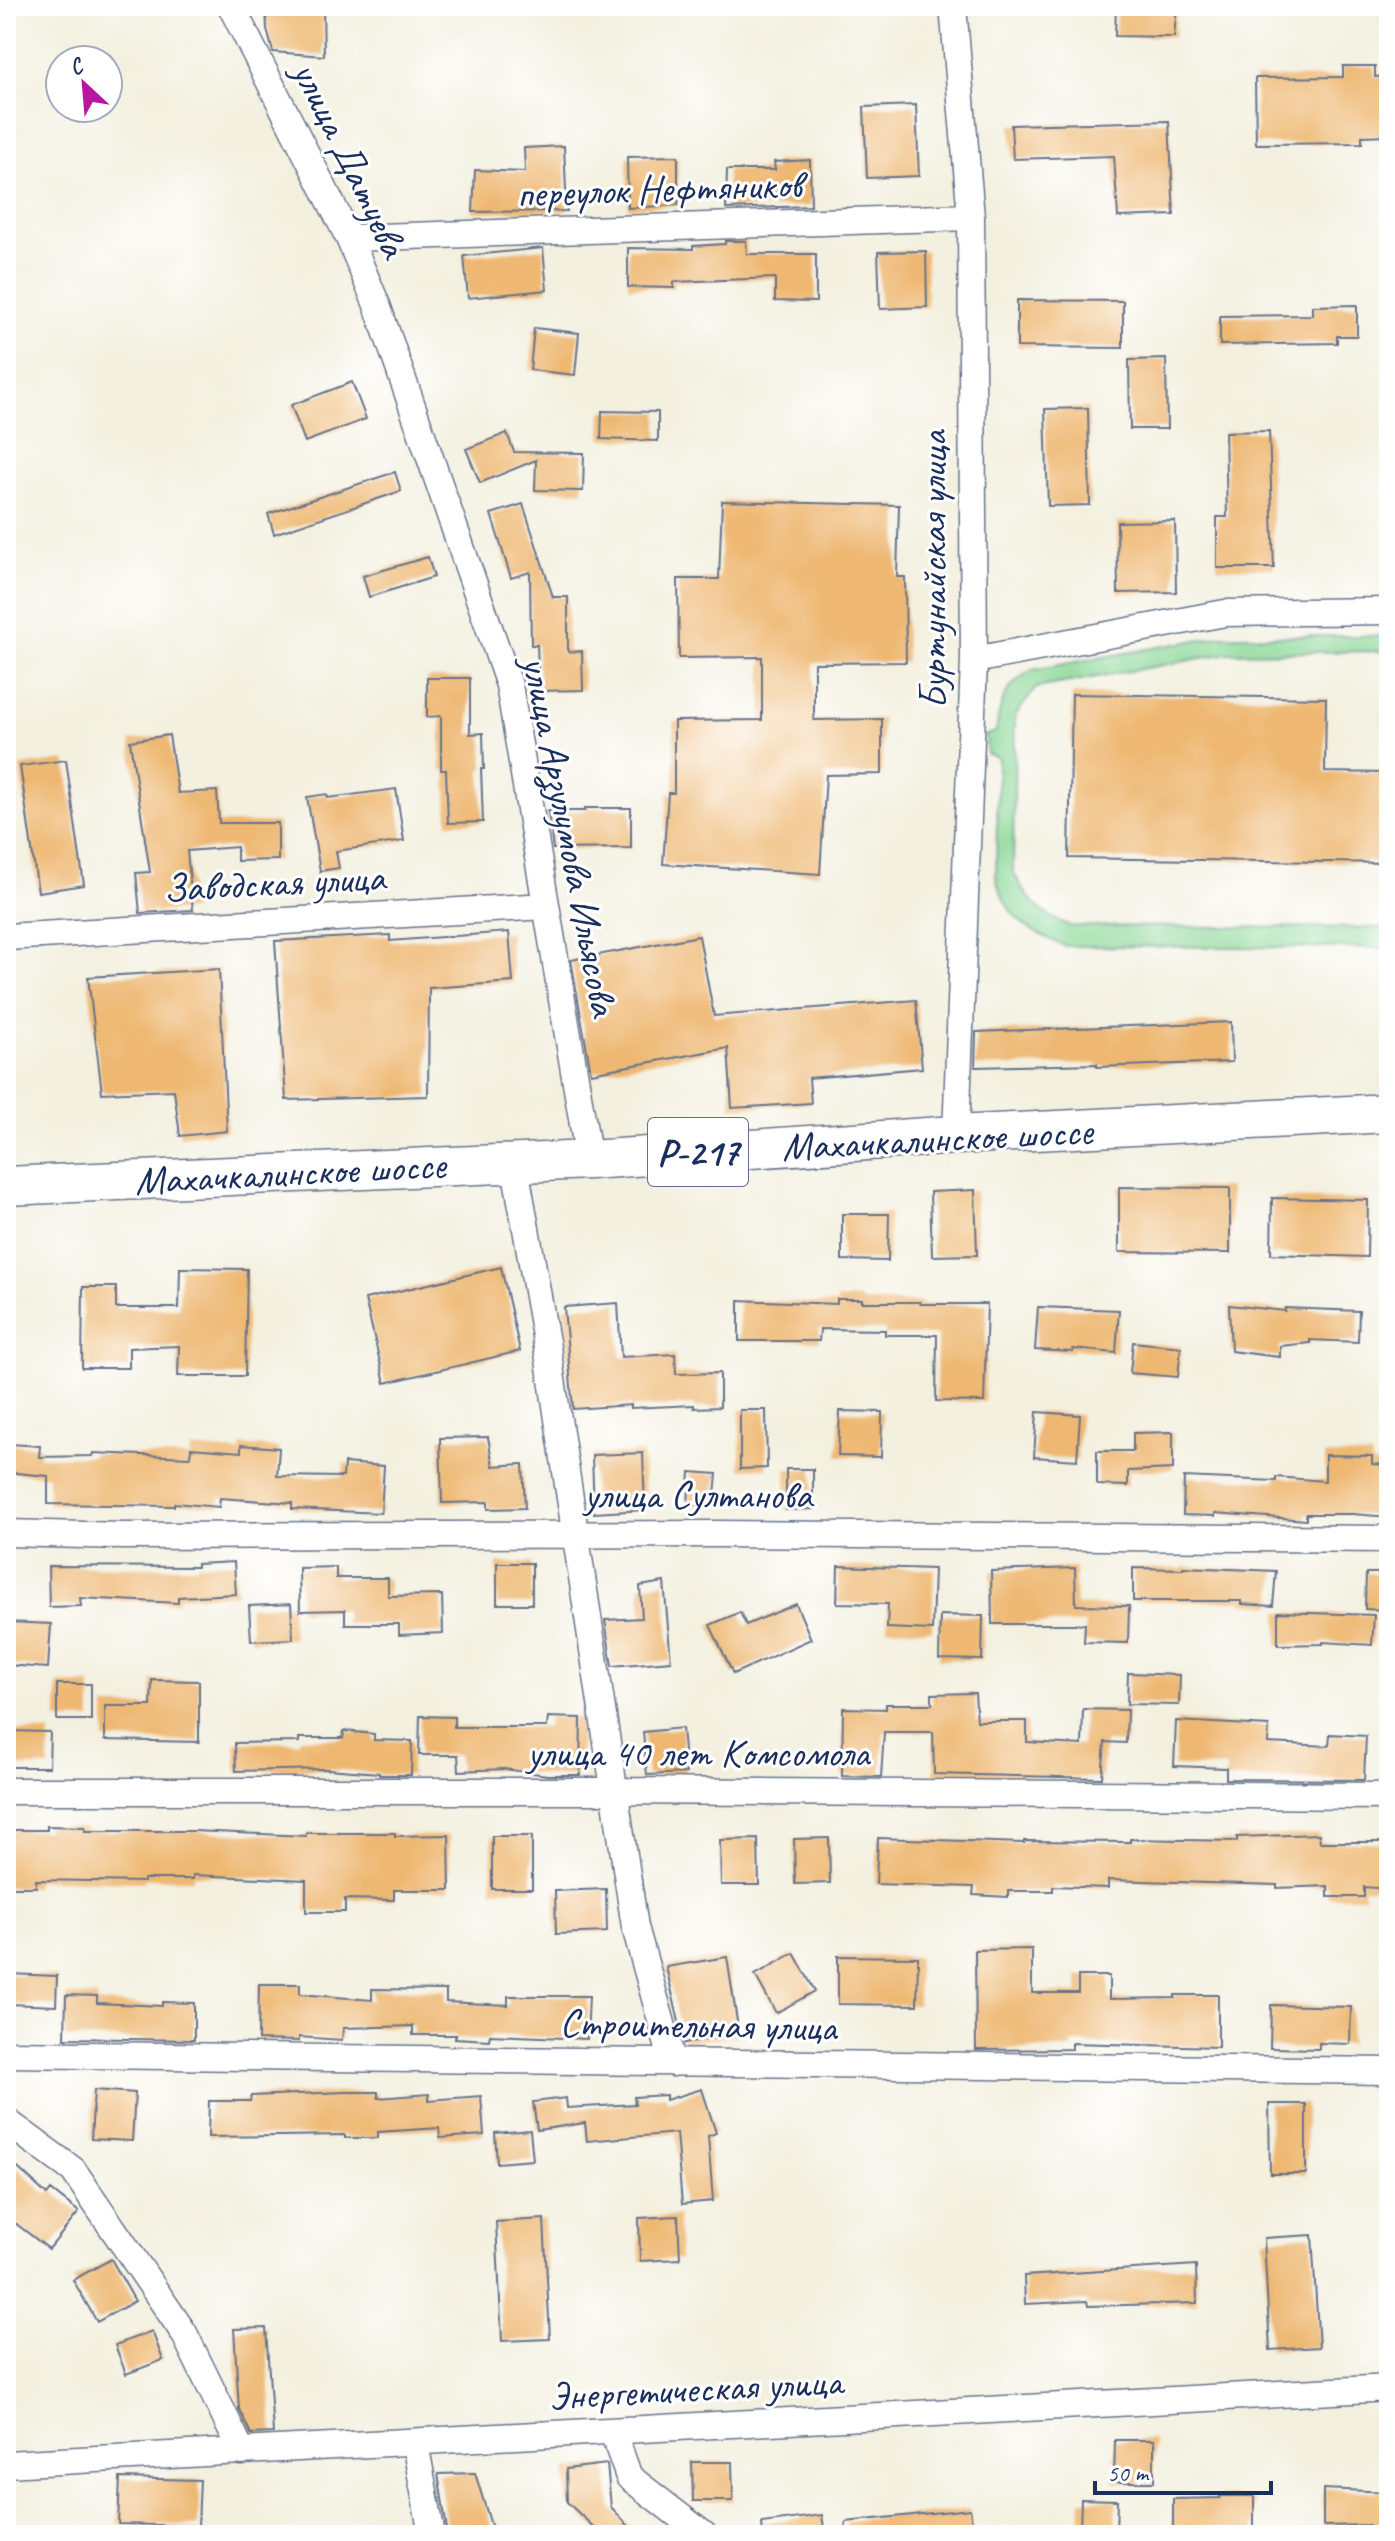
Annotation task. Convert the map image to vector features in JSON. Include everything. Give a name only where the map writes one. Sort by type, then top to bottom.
[{"type":"highway","name":"Махачкалинское шоссе","points":[[6,1186],[589,1160],[956,1135],[1389,1113]]},
{"type":"street","name":"улица Датуева","points":[[231,6],[349,238],[377,305]]},
{"type":"street","name":"Буртунайская улица","points":[[953,6],[971,217],[974,660],[956,1135]]},
{"type":"street","name":"переулок Нефтяников","points":[[349,238],[971,217]]},
{"type":"street","name":"улица Арзулумова Ильясова","points":[[377,305],[509,685],[589,1160]]},
{"type":"street","points":[[974,660],[1225,613],[1389,611]]},
{"type":"street","name":"Заводская улица","points":[[6,937],[546,906]]},
{"type":"street","points":[[514,1161],[577,1534],[635,1927],[673,2063]]},
{"type":"street","name":"улица Султанова","points":[[6,1533],[124,1536],[577,1534],[1389,1539]]},
{"type":"street","name":"улица 40 лет Комсомола","points":[[6,1791],[1389,1796]]},
{"type":"street","name":"Строительная улица","points":[[6,2054],[1389,2071]]},
{"type":"street","points":[[6,2121],[73,2170],[184,2333],[242,2452]]},
{"type":"street","name":"Энергетическая улица","points":[[6,2464],[1389,2388]]},
{"type":"street","points":[[613,2432],[629,2477],[704,2535]]},
{"type":"street","points":[[415,2443],[432,2535]]},
{"type":"green space","points":[[1219,636],[1389,636],[1389,651],[1229,653],[1036,688],[1015,716],[1013,871],[1018,881],[1029,898],[1043,911],[1070,926],[1389,928],[1389,948],[1065,946],[1030,929],[1006,904],[996,878],[998,757],[987,754],[986,735],[996,732],[1002,703],[1009,689],[1032,670]]},
{"type":"building","points":[[323,6],[324,56],[273,52],[266,7]]},
{"type":"building","points":[[1116,6],[1177,6],[1174,37],[1115,36]]},
{"type":"building","points":[[1343,66],[1375,66],[1375,77],[1389,75],[1389,135],[1362,136],[1362,143],[1256,144],[1255,78],[1343,77]]},
{"type":"building","points":[[916,105],[919,176],[867,178],[864,107]]},
{"type":"building","points":[[1169,121],[1174,215],[1118,217],[1114,156],[1013,159],[1011,125]]},
{"type":"building","points":[[564,146],[567,211],[473,212],[475,170],[525,172],[524,148]]},
{"type":"building","points":[[678,156],[678,205],[628,208],[627,157]]},
{"type":"building","points":[[810,160],[811,206],[726,209],[727,170],[775,170],[774,162]]},
{"type":"building","points":[[725,241],[746,241],[747,254],[816,254],[816,302],[775,301],[775,278],[674,282],[674,288],[628,287],[628,248],[693,249],[693,246],[725,244]]},
{"type":"building","points":[[543,248],[547,290],[468,298],[464,256]]},
{"type":"building","points":[[926,251],[927,307],[880,309],[878,252]]},
{"type":"building","points":[[1017,300],[1123,301],[1123,348],[1017,347]]},
{"type":"building","points":[[1357,305],[1357,336],[1337,336],[1337,343],[1220,345],[1220,316],[1312,315],[1312,306]]},
{"type":"building","points":[[534,328],[579,333],[575,375],[530,370]]},
{"type":"building","points":[[1166,359],[1167,429],[1130,429],[1129,360]]},
{"type":"building","points":[[352,382],[366,419],[305,442],[291,405]]},
{"type":"building","points":[[1088,408],[1090,505],[1048,506],[1045,409]]},
{"type":"building","points":[[602,411],[658,412],[658,441],[601,439]]},
{"type":"building","points":[[1269,431],[1274,568],[1217,568],[1217,517],[1227,517],[1225,432]]},
{"type":"building","points":[[507,433],[514,452],[584,453],[583,491],[535,490],[536,460],[480,483],[466,449]]},
{"type":"building","points":[[395,472],[401,491],[274,534],[268,514]]},
{"type":"building","points":[[722,501],[899,505],[897,577],[905,577],[906,662],[814,663],[814,720],[882,719],[882,774],[826,775],[820,874],[663,864],[668,793],[674,793],[674,721],[762,720],[762,657],[679,658],[678,579],[719,579]]},
{"type":"building","points":[[523,504],[553,597],[568,597],[568,652],[582,651],[583,690],[539,691],[537,645],[531,645],[530,572],[511,578],[491,514]]},
{"type":"building","points":[[1175,521],[1176,592],[1118,593],[1117,522]]},
{"type":"building","points":[[428,557],[434,577],[369,597],[363,576]]},
{"type":"building","points":[[427,678],[470,678],[470,734],[483,733],[483,822],[448,823],[446,770],[441,770],[441,716],[427,717]]},
{"type":"building","points":[[1072,694],[1326,698],[1325,772],[1389,773],[1389,863],[1069,858]]},
{"type":"building","points":[[169,735],[178,793],[217,791],[219,823],[278,823],[278,860],[237,861],[237,847],[187,851],[193,910],[140,913],[136,873],[150,872],[130,741]]},
{"type":"building","points":[[66,760],[84,885],[38,892],[20,766]]},
{"type":"building","points":[[396,789],[404,841],[336,851],[339,868],[320,871],[307,797],[327,794],[328,798]]},
{"type":"building","points":[[585,808],[631,808],[631,848],[553,849],[548,811],[585,811]]},
{"type":"building","points":[[509,932],[513,982],[429,988],[428,1096],[286,1100],[275,941],[390,935],[390,941]]},
{"type":"building","points":[[699,936],[714,1016],[916,1000],[922,1068],[809,1078],[811,1103],[732,1108],[728,1048],[591,1073],[571,960]]},
{"type":"building","points":[[219,969],[227,1131],[180,1136],[174,1090],[102,1093],[88,977]]},
{"type":"building","points":[[1231,1022],[1232,1062],[975,1067],[976,1032]]},
{"type":"building","points":[[1119,1187],[1230,1188],[1230,1253],[1119,1252]]},
{"type":"building","points":[[975,1190],[977,1255],[932,1256],[930,1192]]},
{"type":"building","points":[[1272,1198],[1368,1200],[1367,1257],[1271,1254]]},
{"type":"building","points":[[842,1214],[889,1214],[888,1261],[842,1260]]},
{"type":"building","points":[[501,1267],[520,1351],[385,1383],[365,1299]]},
{"type":"building","points":[[180,1268],[247,1269],[245,1376],[178,1376],[179,1346],[129,1348],[129,1368],[82,1368],[83,1287],[116,1287],[116,1308],[179,1308]]},
{"type":"building","points":[[837,1299],[987,1304],[984,1402],[936,1401],[937,1335],[885,1335],[885,1330],[820,1329],[819,1341],[739,1341],[739,1300],[837,1304]]},
{"type":"building","points":[[618,1303],[621,1357],[675,1354],[676,1374],[720,1373],[720,1407],[631,1408],[631,1405],[573,1409],[564,1307]]},
{"type":"building","points":[[1229,1305],[1285,1311],[1285,1308],[1359,1311],[1358,1342],[1310,1340],[1310,1343],[1280,1346],[1280,1357],[1231,1351]]},
{"type":"building","points":[[1038,1307],[1119,1310],[1116,1353],[1073,1349],[1073,1352],[1035,1350]]},
{"type":"building","points":[[1133,1342],[1181,1347],[1178,1377],[1130,1373]]},
{"type":"building","points":[[740,1410],[766,1410],[767,1468],[740,1469]]},
{"type":"building","points":[[840,1411],[882,1412],[881,1457],[838,1456]]},
{"type":"building","points":[[1037,1412],[1080,1415],[1077,1460],[1034,1457]]},
{"type":"building","points":[[1173,1432],[1173,1469],[1128,1471],[1128,1486],[1097,1485],[1097,1451],[1133,1451],[1133,1433]]},
{"type":"building","points":[[488,1437],[493,1466],[523,1464],[525,1508],[488,1509],[488,1502],[442,1503],[440,1438]]},
{"type":"building","points":[[10,1444],[40,1446],[39,1457],[92,1456],[93,1453],[190,1457],[191,1448],[241,1452],[241,1445],[279,1448],[277,1476],[343,1477],[344,1463],[384,1466],[381,1513],[292,1509],[292,1503],[220,1498],[219,1507],[174,1503],[174,1506],[48,1504],[48,1476],[6,1472]]},
{"type":"building","points":[[643,1453],[645,1510],[594,1513],[592,1455]]},
{"type":"building","points":[[1325,1455],[1372,1456],[1372,1464],[1389,1465],[1389,1517],[1306,1514],[1306,1520],[1215,1513],[1215,1516],[1183,1515],[1184,1477],[1276,1481],[1276,1477],[1325,1481]]},
{"type":"building","points":[[786,1469],[813,1469],[813,1509],[786,1510]]},
{"type":"building","points":[[690,1472],[717,1474],[714,1506],[688,1504]]},
{"type":"building","points":[[234,1562],[236,1594],[178,1597],[178,1603],[80,1598],[81,1606],[49,1607],[48,1566],[197,1567],[197,1564]]},
{"type":"building","points":[[497,1563],[532,1563],[532,1604],[497,1604]]},
{"type":"building","points":[[838,1566],[934,1569],[932,1630],[887,1628],[888,1604],[837,1603]]},
{"type":"building","points":[[336,1567],[336,1578],[388,1578],[388,1596],[442,1595],[443,1633],[399,1635],[399,1624],[345,1624],[345,1610],[300,1611],[299,1568]]},
{"type":"building","points":[[1075,1568],[1076,1605],[1129,1606],[1128,1643],[1084,1642],[1085,1624],[992,1624],[991,1571]]},
{"type":"building","points":[[1133,1568],[1276,1571],[1273,1606],[1242,1604],[1242,1601],[1133,1601]]},
{"type":"building","points":[[1366,1573],[1389,1573],[1389,1610],[1365,1609]]},
{"type":"building","points":[[664,1582],[671,1661],[612,1666],[605,1620],[642,1618],[640,1586]]},
{"type":"building","points":[[291,1604],[293,1639],[251,1641],[249,1606]]},
{"type":"building","points":[[796,1604],[811,1639],[733,1674],[710,1625],[740,1612],[746,1625]]},
{"type":"building","points":[[1278,1612],[1374,1615],[1372,1645],[1323,1642],[1278,1645]]},
{"type":"building","points":[[940,1615],[983,1616],[982,1660],[939,1659]]},
{"type":"building","points":[[6,1622],[51,1624],[48,1668],[6,1665]]},
{"type":"building","points":[[1128,1673],[1180,1675],[1179,1705],[1127,1704]]},
{"type":"building","points":[[152,1680],[199,1681],[199,1742],[105,1740],[105,1706],[151,1706]]},
{"type":"building","points":[[57,1684],[91,1684],[91,1720],[57,1720]]},
{"type":"building","points":[[975,1693],[977,1721],[1027,1721],[1027,1742],[1082,1745],[1083,1709],[1127,1710],[1126,1743],[1105,1742],[1102,1778],[934,1774],[933,1732],[884,1732],[881,1777],[842,1776],[843,1708],[886,1709],[886,1704],[932,1704],[932,1694]]},
{"type":"building","points":[[420,1716],[454,1717],[454,1727],[547,1727],[548,1717],[581,1718],[580,1775],[547,1775],[504,1769],[459,1771],[458,1755],[419,1755]]},
{"type":"building","points":[[1176,1721],[1269,1726],[1268,1743],[1329,1746],[1330,1734],[1366,1736],[1364,1780],[1226,1779],[1226,1768],[1174,1766]]},
{"type":"building","points":[[682,1728],[686,1773],[647,1775],[643,1732]]},
{"type":"building","points":[[8,1731],[50,1732],[49,1767],[8,1767]]},
{"type":"building","points":[[344,1731],[374,1734],[374,1740],[412,1741],[411,1775],[327,1769],[236,1771],[235,1743],[343,1738]]},
{"type":"building","points":[[47,1826],[85,1827],[85,1831],[193,1831],[306,1836],[306,1833],[449,1835],[450,1890],[394,1890],[394,1900],[345,1899],[345,1912],[306,1912],[306,1880],[193,1875],[193,1879],[144,1879],[144,1882],[36,1880],[36,1887],[6,1887],[6,1830],[47,1830]]},
{"type":"building","points":[[1319,1834],[1320,1842],[1389,1842],[1389,1889],[1364,1887],[1364,1897],[1328,1897],[1328,1886],[1277,1888],[1277,1885],[1108,1880],[1108,1888],[1053,1886],[1053,1891],[1008,1891],[1008,1897],[973,1895],[974,1887],[876,1884],[878,1838],[1024,1843],[1130,1842],[1130,1839],[1237,1841],[1237,1837]]},
{"type":"building","points":[[492,1836],[532,1836],[532,1889],[492,1889]]},
{"type":"building","points":[[829,1838],[830,1883],[795,1884],[794,1839]]},
{"type":"building","points":[[758,1839],[759,1885],[721,1885],[720,1840]]},
{"type":"building","points":[[606,1889],[607,1932],[556,1934],[555,1891]]},
{"type":"building","points":[[1032,1949],[1032,1993],[1078,1993],[1078,1976],[1109,1976],[1109,1999],[1218,1995],[1218,2047],[1072,2043],[1072,2049],[976,2050],[975,1950]]},
{"type":"building","points":[[794,1953],[815,1991],[776,2013],[755,1975]]},
{"type":"building","points":[[838,1956],[918,1957],[917,2005],[838,2004]]},
{"type":"building","points":[[727,1957],[739,2034],[684,2043],[666,1967]]},
{"type":"building","points":[[9,1974],[57,1976],[56,2006],[8,2004]]},
{"type":"building","points":[[259,1984],[300,1984],[300,1994],[372,2000],[372,1989],[446,1990],[446,2002],[508,2005],[508,1996],[589,1996],[587,2039],[490,2035],[489,2040],[455,2038],[456,2035],[413,2035],[413,2026],[343,2028],[342,2040],[299,2037],[299,2041],[258,2040]]},
{"type":"building","points":[[66,1995],[97,1996],[97,2003],[162,2006],[162,2002],[194,2003],[194,2040],[65,2038]]},
{"type":"building","points":[[1271,2005],[1351,2007],[1350,2044],[1319,2043],[1319,2049],[1270,2048]]},
{"type":"building","points":[[702,2089],[716,2133],[708,2136],[713,2201],[682,2204],[676,2133],[587,2141],[585,2123],[537,2130],[533,2102],[566,2098],[567,2108],[635,2104],[634,2097],[666,2095],[666,2100]]},
{"type":"building","points":[[94,2090],[135,2093],[132,2141],[91,2139]]},
{"type":"building","points":[[378,2092],[378,2098],[429,2094],[429,2100],[481,2096],[484,2135],[440,2138],[439,2128],[378,2132],[378,2138],[345,2138],[345,2135],[208,2137],[209,2101],[250,2101],[251,2096]]},
{"type":"building","points":[[1269,2104],[1306,2104],[1306,2174],[1270,2174]]},
{"type":"building","points":[[530,2130],[533,2160],[497,2163],[495,2133]]},
{"type":"building","points":[[6,2157],[47,2195],[51,2190],[79,2212],[49,2249],[6,2216]]},
{"type":"building","points":[[678,2216],[680,2259],[640,2261],[639,2218]]},
{"type":"building","points":[[544,2219],[550,2339],[502,2341],[496,2222]]},
{"type":"building","points":[[1312,2235],[1319,2347],[1270,2350],[1264,2238]]},
{"type":"building","points":[[111,2259],[135,2301],[97,2322],[73,2280]]},
{"type":"building","points":[[1196,2265],[1197,2303],[1088,2306],[1087,2301],[1025,2304],[1024,2276]]},
{"type":"building","points":[[266,2328],[273,2433],[251,2434],[239,2409],[234,2329]]},
{"type":"building","points":[[152,2331],[163,2360],[126,2374],[115,2345]]},
{"type":"building","points":[[1115,2440],[1154,2440],[1154,2482],[1114,2482]]},
{"type":"building","points":[[692,2462],[732,2462],[733,2501],[693,2501]]},
{"type":"building","points":[[607,2464],[611,2507],[637,2535],[602,2535],[567,2502],[566,2469]]},
{"type":"building","points":[[475,2473],[494,2535],[448,2535],[438,2474]]},
{"type":"building","points":[[120,2478],[200,2480],[198,2526],[118,2524]]},
{"type":"building","points":[[1323,2489],[1389,2492],[1389,2534],[1369,2533],[1369,2525],[1323,2526]]},
{"type":"building","points":[[1254,2496],[1254,2535],[1173,2535],[1173,2499]]},
{"type":"building","points":[[1081,2499],[1117,2500],[1116,2535],[1080,2535]]},
{"type":"building","points":[[970,2509],[973,2535],[846,2535],[846,2522]]},
{"type":"building","points":[[822,2515],[825,2535],[763,2535],[762,2523]]}]
